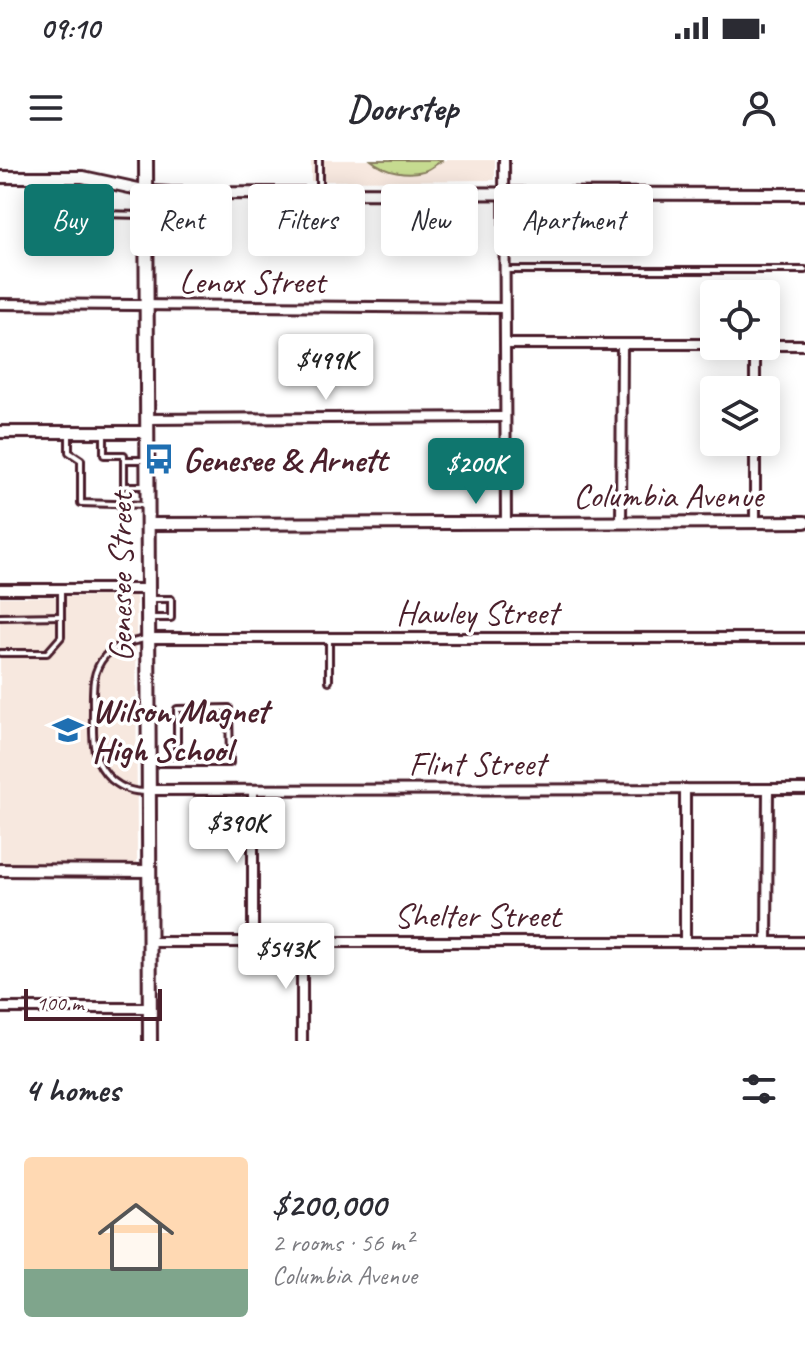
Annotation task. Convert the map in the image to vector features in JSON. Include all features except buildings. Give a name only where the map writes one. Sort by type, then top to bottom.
[{"type":"main road","name":"Genesee Street","points":[[146,160],[146,184]]},
{"type":"main road","name":"Genesee Street","points":[[146,256],[150,1041]]},
{"type":"street","points":[[504,160],[504,184]]},
{"type":"street","points":[[0,177],[83,177],[130,187]]},
{"type":"street","points":[[365,193],[494,193]]},
{"type":"street","points":[[653,193],[805,194]]},
{"type":"street","points":[[504,256],[506,523]]},
{"type":"street","name":"Lenox Street","points":[[0,304],[504,308]]},
{"type":"street","points":[[505,344],[700,344]]},
{"type":"street","points":[[621,523],[622,344]]},
{"type":"street","points":[[780,345],[805,345]]},
{"type":"street","points":[[0,432],[104,432],[148,426],[505,417]]},
{"type":"street","points":[[755,456],[755,522]]},
{"type":"street","name":"Columbia Avenue","points":[[148,524],[805,522]]},
{"type":"street","points":[[0,589],[148,594]]},
{"type":"street","name":"Hawley Street","points":[[149,638],[805,638]]},
{"type":"street","points":[[685,789],[685,942]]},
{"type":"street","points":[[767,942],[768,789]]},
{"type":"street","name":"Flint Street","points":[[149,791],[805,789]]},
{"type":"street","points":[[253,790],[253,941]]},
{"type":"street","points":[[0,870],[149,871]]},
{"type":"street","points":[[302,941],[302,1041]]},
{"type":"street","name":"Shelter Street","points":[[149,942],[805,942]]},
{"type":"street","points":[[0,1008],[149,1008]]},
{"type":"lane","points":[[319,160],[319,184]]},
{"type":"lane","points":[[504,270],[805,270]]},
{"type":"lane","points":[[69,432],[69,452],[81,460],[81,503],[148,505]]},
{"type":"lane","points":[[104,432],[104,455],[124,455],[124,486],[148,486]]},
{"type":"lane","points":[[124,460],[148,460]]},
{"type":"lane","points":[[0,653],[47,653],[61,637],[61,589]]},
{"type":"lane","points":[[148,594],[171,599],[171,618],[148,618]]},
{"type":"lane","points":[[0,617],[61,616]]},
{"type":"lane","points":[[149,638],[120,645],[106,655],[98,667],[94,678],[93,728],[97,762],[107,775],[121,787],[134,792],[149,791]]},
{"type":"lane","points":[[329,638],[329,681]]},
{"type":"lane","points":[[149,763],[177,763],[230,763],[229,708],[177,709],[177,763]]},
{"type":"shaded area","points":[[311,160],[495,160],[495,180],[311,181]]},
{"type":"shaded area","name":"Wilson Magnet High School","points":[[136,596],[137,863],[0,863],[0,597]]},
{"type":"green space","points":[[371,160],[443,160],[427,170],[411,173],[389,170]]},
{"type":"place","name":"Genesee & Arnett","points":[[159,459]]},
{"type":"place","name":"Wilson Magnet High School","points":[[68,730]]}]
